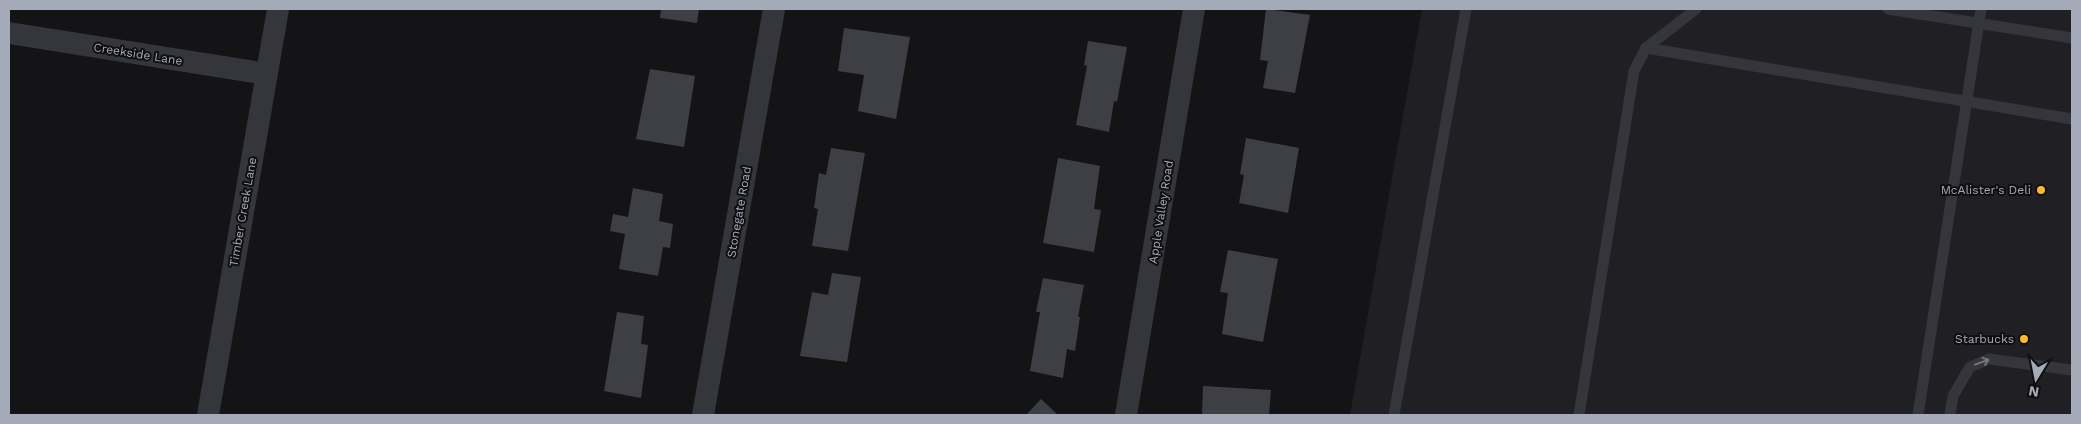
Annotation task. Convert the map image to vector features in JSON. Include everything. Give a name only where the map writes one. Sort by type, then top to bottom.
[{"type":"street","name":"Timber Creek Lane","points":[[208,415],[278,9]]},
{"type":"street","name":"Stonegate Road","points":[[703,415],[774,9]]},
{"type":"street","name":"Apple Valley Road","points":[[1126,415],[1194,9]]},
{"type":"street","name":"Creekside Lane","points":[[9,33],[267,74]]},
{"type":"lane","points":[[1394,415],[1466,9]]},
{"type":"lane","points":[[1579,415],[1634,71],[1646,48],[1696,9]]},
{"type":"lane","points":[[1888,9],[2072,38]]},
{"type":"lane","points":[[1918,415],[1981,9]]},
{"type":"lane","points":[[1646,48],[2072,119]]},
{"type":"lane","points":[[1950,415],[1953,396],[1970,367],[1989,359],[2072,370]]},
{"type":"shaded area","points":[[1422,9],[2072,9],[2072,415],[1350,415]]},
{"type":"building","points":[[661,9],[699,9],[697,23],[660,18]]},
{"type":"building","points":[[1266,9],[1310,15],[1295,93],[1263,88],[1268,61],[1260,60]]},
{"type":"building","points":[[844,28],[910,37],[896,119],[858,111],[864,75],[838,71]]},
{"type":"building","points":[[1088,41],[1127,47],[1117,102],[1114,101],[1109,132],[1076,125],[1087,66],[1084,65]]},
{"type":"building","points":[[650,69],[695,76],[684,147],[636,139]]},
{"type":"building","points":[[1246,138],[1299,148],[1288,213],[1239,203],[1244,175],[1240,174]]},
{"type":"building","points":[[831,148],[865,153],[848,251],[812,246],[818,209],[814,208],[819,173],[826,175]]},
{"type":"building","points":[[1058,158],[1100,166],[1094,209],[1101,210],[1094,252],[1043,243]]},
{"type":"building","points":[[633,188],[663,194],[659,221],[673,224],[670,248],[663,247],[658,276],[619,269],[625,234],[610,231],[613,214],[628,217]]},
{"type":"building","points":[[1228,250],[1278,259],[1263,342],[1222,334],[1228,293],[1220,292]]},
{"type":"building","points":[[832,273],[861,277],[847,362],[800,356],[812,292],[828,295]]},
{"type":"building","points":[[1043,278],[1084,285],[1078,317],[1080,317],[1075,351],[1067,349],[1063,378],[1030,371],[1040,312],[1036,312]]},
{"type":"building","points":[[617,312],[644,316],[641,344],[648,345],[641,398],[604,391]]},
{"type":"building","points":[[1203,386],[1271,390],[1269,415],[1202,415]]},
{"type":"building","points":[[1041,399],[1058,415],[1026,415]]},
{"type":"place","name":"McAlister's Deli","points":[[2041,190]]},
{"type":"place","name":"Starbucks","points":[[2024,339]]}]
